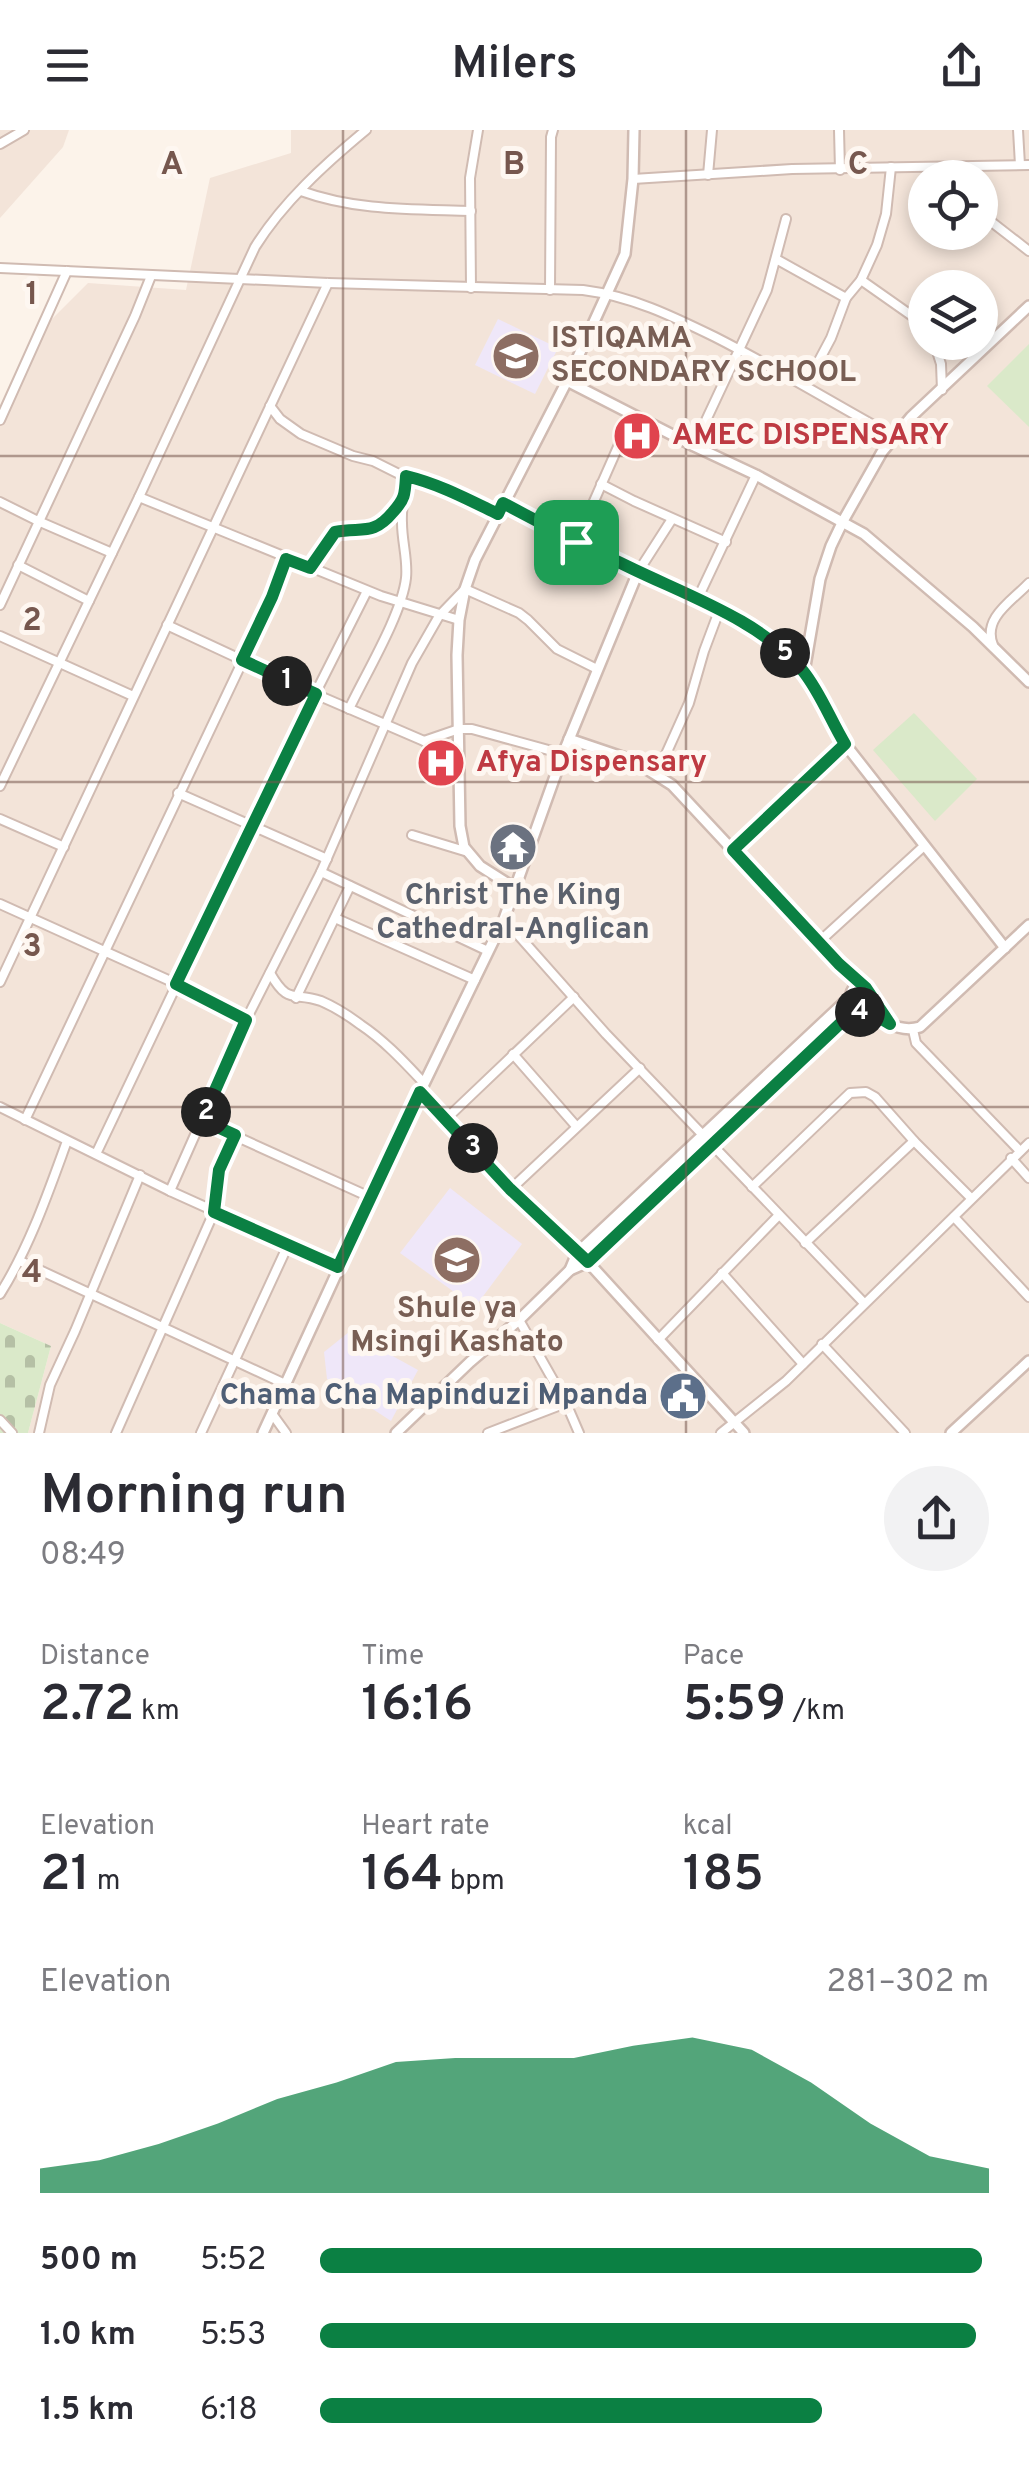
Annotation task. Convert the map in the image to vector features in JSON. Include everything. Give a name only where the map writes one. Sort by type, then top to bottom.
[{"type":"street","points":[[0,144],[24,130]]},
{"type":"street","points":[[0,786],[261,238],[329,161],[366,130]]},
{"type":"street","points":[[470,288],[470,178],[478,130]]},
{"type":"street","points":[[550,290],[553,130]]},
{"type":"street","points":[[516,889],[480,866],[464,847],[458,759],[459,620],[475,560],[567,381],[626,254],[634,130]]},
{"type":"street","points":[[708,175],[712,130]]},
{"type":"street","points":[[838,130],[840,170]]},
{"type":"street","points":[[998,164],[1024,164],[1018,130]]},
{"type":"street","points":[[633,179],[908,167]]},
{"type":"street","points":[[806,385],[831,338],[846,298],[860,280],[877,244],[890,168]]},
{"type":"street","points":[[300,191],[357,206],[471,211]]},
{"type":"street","points":[[694,446],[767,290],[786,219]]},
{"type":"street","points":[[998,227],[1029,251]]},
{"type":"street","points":[[776,259],[846,298]]},
{"type":"street","points":[[0,268],[609,294],[660,310],[806,385],[893,436]]},
{"type":"street","points":[[0,420],[67,271]]},
{"type":"street","points":[[0,604],[151,276]]},
{"type":"street","points":[[860,280],[908,313]]},
{"type":"street","points":[[0,982],[328,283]]},
{"type":"street","points":[[804,672],[820,578],[843,521],[893,436],[1029,306]]},
{"type":"street","points":[[939,360],[942,390]]},
{"type":"street","points":[[567,381],[843,521],[877,544],[973,626],[1029,682]]},
{"type":"street","points":[[270,406],[301,434],[447,489],[498,514]]},
{"type":"street","points":[[576,542],[632,415]]},
{"type":"street","points":[[698,600],[756,475]]},
{"type":"street","points":[[349,709],[400,603],[406,576],[402,525],[406,476]]},
{"type":"street","points":[[601,484],[726,542]]},
{"type":"street","points":[[139,497],[368,591],[459,620]]},
{"type":"street","points":[[0,502],[112,553]]},
{"type":"street","points":[[310,568],[335,532],[377,527],[403,503]]},
{"type":"street","points":[[503,503],[719,610],[785,654],[804,672],[845,744],[1005,948]]},
{"type":"street","points":[[263,1433],[504,919],[597,669],[638,572],[672,518]]},
{"type":"street","points":[[25,1120],[272,597],[286,559]]},
{"type":"street","points":[[18,565],[89,601]]},
{"type":"street","points":[[973,626],[992,620],[1029,583]]},
{"type":"street","points":[[170,1191],[246,1020],[321,872],[412,662],[439,616],[465,589]]},
{"type":"street","points":[[465,589],[518,613],[557,649],[597,669]]},
{"type":"street","points":[[96,1154],[368,591]]},
{"type":"street","points":[[657,774],[689,703],[719,610]]},
{"type":"street","points":[[992,620],[989,632],[993,645]]},
{"type":"street","points":[[167,625],[458,759]]},
{"type":"street","points":[[0,636],[133,696]]},
{"type":"street","points":[[785,654],[808,649]]},
{"type":"street","points":[[424,741],[458,728],[563,754]]},
{"type":"street","points":[[569,739],[607,750],[657,774],[682,795],[866,988],[890,1024]]},
{"type":"street","points":[[733,850],[845,744]]},
{"type":"street","points":[[178,793],[326,859]]},
{"type":"street","points":[[0,819],[64,847]]},
{"type":"street","points":[[412,834],[468,852]]},
{"type":"street","points":[[820,941],[924,846]]},
{"type":"street","points":[[321,872],[488,951]]},
{"type":"street","points":[[296,998],[350,886]]},
{"type":"street","points":[[0,904],[246,1020]]},
{"type":"street","points":[[336,918],[475,980]]},
{"type":"street","points":[[504,919],[864,1303]]},
{"type":"street","points":[[839,964],[855,999],[890,1024],[913,1030],[925,1024],[1029,925]]},
{"type":"street","points":[[270,972],[281,990],[296,998],[322,1002],[364,1027],[510,1189],[588,1262],[744,1433]]},
{"type":"street","points":[[845,1019],[858,986],[866,988]]},
{"type":"street","points":[[570,1270],[577,1254],[703,1135],[855,999],[868,998],[866,988]]},
{"type":"street","points":[[446,1119],[574,997]]},
{"type":"street","points":[[396,1433],[570,1270],[588,1262],[845,1019],[855,1013],[872,1012]]},
{"type":"street","points":[[913,1030],[916,1043],[1020,1151]]},
{"type":"street","points":[[513,1054],[576,1126]]},
{"type":"street","points":[[510,1189],[640,1068]]},
{"type":"street","points":[[752,1187],[850,1093],[866,1092],[971,1198]]},
{"type":"street","points":[[0,1107],[214,1212],[338,1267]]},
{"type":"street","points":[[202,1120],[372,1198]]},
{"type":"street","points":[[120,1432],[214,1212],[219,1170],[235,1135]]},
{"type":"street","points":[[0,1294],[20,1261],[68,1141]]},
{"type":"street","points":[[805,1243],[914,1141]]},
{"type":"street","points":[[721,1433],[803,1364],[1029,1143]]},
{"type":"street","points":[[1012,1158],[1029,1178]]},
{"type":"street","points":[[39,1433],[50,1385],[140,1176]]},
{"type":"street","points":[[658,1340],[779,1216]]},
{"type":"street","points":[[954,1217],[1029,1297]]},
{"type":"street","points":[[201,1433],[288,1246]]},
{"type":"street","points":[[20,1261],[284,1384]]},
{"type":"street","points":[[0,1268],[13,1274]]},
{"type":"street","points":[[722,1273],[803,1364]]},
{"type":"street","points":[[519,1320],[579,1433]]},
{"type":"street","points":[[822,1344],[905,1433]]},
{"type":"street","points":[[952,1433],[1029,1361]]},
{"type":"street","points":[[488,1433],[566,1403]]},
{"type":"street","points":[[273,1415],[286,1433]]},
{"type":"street","points":[[0,1420],[12,1433]]},
{"type":"shaded area","points":[[0,130],[69,130],[63,147],[0,218]]},
{"type":"shaded area","points":[[291,130],[1029,130],[1029,1433],[28,1433],[51,1346],[0,1323],[0,413],[40,331],[88,283],[186,290],[210,178],[291,153]]},
{"type":"shaded area","name":"ISTIQAMA SECONDARY SCHOOL","points":[[498,319],[558,348],[535,394],[475,365]]},
{"type":"shaded area","points":[[450,1188],[522,1244],[475,1307],[400,1253]]},
{"type":"shaded area","points":[[349,1332],[418,1370],[391,1421],[327,1379],[324,1352]]},
{"type":"green space","points":[[1029,344],[1029,427],[987,386]]},
{"type":"green space","points":[[914,713],[977,779],[935,821],[873,750]]},
{"type":"green space","points":[[0,1323],[51,1346],[28,1433],[0,1433]]},
{"type":"place","name":"ISTIQAMA SECONDARY SCHOOL","points":[[516,356]]},
{"type":"place","name":"AMEC DISPENSARY","points":[[637,436]]},
{"type":"place","name":"Afya Dispensary","points":[[441,763]]},
{"type":"place","name":"Christ The King Cathedral-Anglican","points":[[513,847]]},
{"type":"place","name":"Shule ya Msingi Kashato","points":[[457,1260]]},
{"type":"place","name":"Chama Cha Mapinduzi Mpanda","points":[[683,1396]]},
{"type":"route","points":[[406,476],[447,489],[498,514],[503,503],[576,542],[719,610],[758,633],[804,672],[845,744],[733,850],[866,988],[890,1024],[872,1012],[855,1013],[845,1019],[588,1262],[510,1189],[420,1092],[338,1267],[214,1212],[219,1170],[235,1135],[202,1120],[246,1020],[176,984],[316,694],[242,660],[286,559],[310,568],[335,532],[384,524],[403,503],[406,476]]}]
